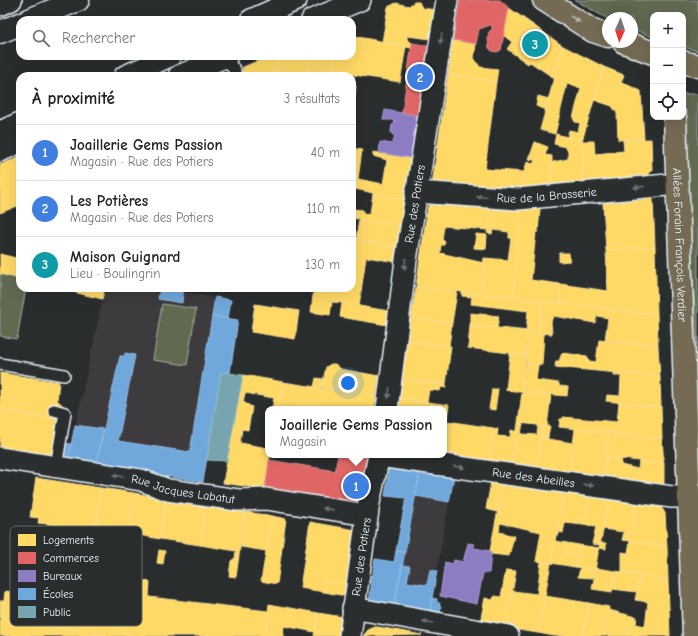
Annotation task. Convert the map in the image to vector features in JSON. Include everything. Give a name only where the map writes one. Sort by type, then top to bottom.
[{"type":"main road","points":[[39,16],[78,0]]},
{"type":"main road","points":[[544,0],[593,31],[602,34]]},
{"type":"main road","points":[[0,32],[16,26]]},
{"type":"main road","points":[[638,47],[650,52]]},
{"type":"main road","points":[[686,63],[698,66]]},
{"type":"main road","name":"Allées Forain François Verdier","points":[[675,120],[694,636]]},
{"type":"street","points":[[0,5],[11,0]]},
{"type":"street","points":[[260,16],[296,0]]},
{"type":"street","points":[[312,13],[360,0]]},
{"type":"street","name":"Rue des Potiers","points":[[387,406],[391,361],[416,192],[447,0]]},
{"type":"street","points":[[134,72],[161,60]]},
{"type":"street","points":[[189,72],[218,60]]},
{"type":"street","points":[[0,132],[16,125]]},
{"type":"street","points":[[0,151],[16,144]]},
{"type":"street","name":"Rue de la Brasserie","points":[[416,192],[518,199],[678,184]]},
{"type":"street","name":"Rue Jacques Labatut","points":[[0,458],[141,480],[168,490],[238,500],[266,499],[367,515]]},
{"type":"street","name":"Rue des Potiers","points":[[350,636],[367,515],[378,458]]},
{"type":"street","name":"Rue des Abeilles","points":[[400,458],[672,497],[688,497]]},
{"type":"street","points":[[353,608],[508,636]]},
{"type":"lane","points":[[227,60],[235,70],[235,72]]},
{"type":"lane","points":[[0,364],[64,375]]},
{"type":"lane","points":[[54,410],[65,413],[56,466]]},
{"type":"shaded area","points":[[104,292],[182,292],[231,300],[228,318],[238,320],[237,330],[230,373],[221,373],[203,482],[68,460]]},
{"type":"shaded area","points":[[416,496],[449,502],[429,614],[394,607]]},
{"type":"green space","points":[[575,0],[698,0],[698,51],[686,48],[686,12],[650,12],[650,36],[638,31],[638,12],[602,12],[602,16]]},
{"type":"green space","points":[[686,94],[698,94],[698,366],[684,120],[686,120]]},
{"type":"green space","points":[[0,274],[16,278],[16,292],[25,292],[17,339],[0,336]]},
{"type":"green space","points":[[162,304],[196,309],[187,365],[153,360]]},
{"type":"building: Logements","points":[[414,2],[419,2],[422,8],[436,10],[431,39],[407,36],[407,39],[412,43],[411,48],[382,42],[388,7],[396,3],[409,6]]},
{"type":"building: Logements","points":[[509,8],[563,46],[554,78],[530,62],[528,64],[507,49],[512,42],[503,35]]},
{"type":"building: Logements","points":[[356,37],[406,46],[400,82],[356,75],[356,72],[332,72],[334,60],[356,60]]},
{"type":"building: Logements","points":[[453,40],[476,44],[474,58],[480,67],[498,69],[496,82],[448,75]]},
{"type":"building: Logements","points":[[563,46],[604,67],[582,141],[567,138],[569,130],[578,132],[580,123],[575,122],[573,118],[581,88],[567,84],[555,134],[540,130]]},
{"type":"building: Logements","points":[[260,60],[278,60],[277,72],[242,72],[243,67]]},
{"type":"building: Logements","points":[[278,60],[310,60],[309,72],[277,72]]},
{"type":"building: Logements","points":[[310,60],[334,60],[332,71],[326,70],[326,72],[309,72]]},
{"type":"building: Logements","points":[[604,67],[624,75],[621,82],[641,91],[644,139],[618,140],[617,113],[612,106],[594,100]]},
{"type":"building: Logements","points":[[448,75],[496,82],[485,169],[524,172],[523,193],[432,185]]},
{"type":"building: Logements","points":[[538,96],[549,99],[546,110],[536,106]]},
{"type":"building: Logements","points":[[556,134],[582,141],[584,182],[552,185],[551,168],[553,162],[568,159],[568,151],[565,147],[554,144]]},
{"type":"building: Logements","points":[[651,139],[652,170],[648,175],[584,182],[582,141],[594,141],[595,154],[624,151],[623,140]]},
{"type":"building: Logements","points":[[535,142],[548,147],[545,155],[552,156],[552,185],[523,188],[524,172],[527,162],[533,164],[535,160],[529,159]]},
{"type":"building: Logements","points":[[356,149],[362,150],[358,179],[356,178]]},
{"type":"building: Logements","points":[[373,152],[412,158],[405,200],[356,189],[358,179],[383,184],[387,160],[373,156]]},
{"type":"building: Logements","points":[[16,159],[16,207],[0,213],[0,165]]},
{"type":"building: Logements","points":[[356,178],[358,179],[356,188]]},
{"type":"building: Logements","points":[[373,193],[405,200],[402,226],[356,219],[356,209],[363,210],[363,213],[370,214]]},
{"type":"building: Logements","points":[[653,199],[655,247],[606,250],[603,203]]},
{"type":"building: Logements","points":[[428,206],[490,209],[487,230],[444,226],[442,240],[445,241],[444,245],[441,245],[440,253],[484,263],[481,294],[416,287]]},
{"type":"building: Logements","points":[[490,209],[520,210],[513,298],[481,294],[484,258],[508,260],[511,238],[509,238],[509,232],[493,230],[492,234],[487,233]]},
{"type":"building: Logements","points":[[540,209],[531,280],[560,284],[561,303],[513,298],[520,210]]},
{"type":"building: Logements","points":[[359,219],[402,226],[398,247],[356,240]]},
{"type":"building: Logements","points":[[476,234],[487,235],[486,249],[474,248]]},
{"type":"building: Logements","points":[[356,241],[398,247],[396,262],[366,257],[359,306],[389,311],[387,325],[340,317],[342,303],[332,302],[330,315],[311,312],[314,292],[356,292]]},
{"type":"building: Logements","points":[[655,247],[657,314],[561,303],[560,284],[608,291],[606,250]]},
{"type":"building: Logements","points":[[559,253],[569,253],[570,261],[559,262]]},
{"type":"building: Logements","points":[[0,254],[16,258],[16,278],[0,274]]},
{"type":"building: Logements","points":[[416,287],[457,292],[452,323],[411,318]]},
{"type":"building: Logements","points":[[73,292],[104,292],[102,299]]},
{"type":"building: Logements","points":[[462,292],[542,301],[539,333],[526,331],[528,311],[471,304],[472,297],[462,296]]},
{"type":"building: Logements","points":[[542,301],[657,314],[658,346],[605,340],[608,318],[597,316],[595,323],[553,316],[551,322],[552,334],[539,333]]},
{"type":"building: Logements","points":[[255,304],[299,311],[295,339],[251,332]]},
{"type":"building: Logements","points":[[470,313],[499,316],[497,328],[470,325]]},
{"type":"building: Logements","points":[[411,318],[452,323],[449,346],[407,341]]},
{"type":"building: Logements","points":[[470,325],[528,331],[526,355],[468,348]]},
{"type":"building: Logements","points":[[528,331],[544,334],[542,365],[526,364]]},
{"type":"building: Logements","points":[[599,340],[658,346],[660,377],[555,367],[556,361],[559,361],[562,353],[587,356],[589,361],[596,362]]},
{"type":"building: Logements","points":[[407,341],[451,346],[446,384],[402,379]]},
{"type":"building: Logements","points":[[510,353],[526,355],[522,392],[506,390]]},
{"type":"building: Logements","points":[[331,364],[335,364],[341,369],[379,376],[376,396],[322,387],[326,367]]},
{"type":"building: Logements","points":[[526,364],[538,365],[536,380],[559,383],[559,386],[568,387],[567,396],[522,392]]},
{"type":"building: Logements","points":[[0,373],[59,382],[57,400],[69,411],[60,420],[0,410]]},
{"type":"building: Logements","points":[[614,373],[660,377],[661,407],[606,401],[607,395],[620,396],[621,376],[614,376]]},
{"type":"building: Logements","points":[[243,375],[283,382],[279,406],[273,406],[274,398],[245,393],[243,402],[252,407],[248,430],[242,429],[240,443],[265,447],[265,458],[270,458],[265,489],[223,483]]},
{"type":"building: Logements","points":[[316,378],[323,379],[322,387],[314,387]]},
{"type":"building: Logements","points":[[402,379],[446,384],[446,388],[441,387],[440,391],[429,390],[427,402],[399,398]]},
{"type":"building: Logements","points":[[283,382],[376,396],[374,406],[279,406]]},
{"type":"building: Logements","points":[[492,389],[498,389],[495,410],[489,409]]},
{"type":"building: Logements","points":[[522,392],[551,395],[547,426],[518,423]]},
{"type":"building: Logements","points":[[399,398],[449,405],[447,419],[447,406],[398,406]]},
{"type":"building: Logements","points":[[619,402],[661,407],[662,439],[559,427],[560,419],[563,419],[563,417],[617,422]]},
{"type":"building: Logements","points":[[0,410],[60,420],[55,458],[0,449]]},
{"type":"building: Logements","points":[[447,421],[493,428],[488,464],[447,456]]},
{"type":"building: Logements","points":[[518,423],[523,423],[521,434],[537,435],[538,425],[543,426],[536,471],[511,468]]},
{"type":"building: Logements","points":[[543,426],[550,426],[548,436],[541,435]]},
{"type":"building: Logements","points":[[493,428],[498,429],[497,436],[510,437],[511,430],[517,432],[511,468],[488,464]]},
{"type":"building: Logements","points":[[575,429],[609,433],[603,480],[569,476]]},
{"type":"building: Logements","points":[[609,433],[662,439],[664,464],[606,457]]},
{"type":"building: Logements","points":[[541,435],[548,436],[548,439],[541,438]]},
{"type":"building: Logements","points":[[541,438],[573,443],[569,476],[536,471]]},
{"type":"building: Logements","points":[[606,457],[622,459],[621,465],[638,469],[639,461],[664,464],[664,486],[603,480]]},
{"type":"building: Logements","points":[[36,478],[101,488],[97,526],[53,526],[38,523],[39,518],[30,517]]},
{"type":"building: Logements","points":[[491,482],[503,483],[497,512],[486,509]]},
{"type":"building: Logements","points":[[503,483],[564,492],[551,563],[536,561],[541,532],[500,523],[499,532],[514,536],[509,556],[491,554],[490,551]]},
{"type":"building: Logements","points":[[101,488],[134,493],[129,526],[95,526]]},
{"type":"building: Logements","points":[[564,492],[589,496],[583,525],[565,523],[563,533],[559,532],[559,535],[556,535]]},
{"type":"building: Logements","points":[[134,493],[166,499],[160,539],[142,536],[142,526],[129,526]]},
{"type":"building: Logements","points":[[589,496],[610,498],[600,545],[592,544],[596,527],[583,525]]},
{"type":"building: Logements","points":[[610,498],[636,502],[630,541],[622,540],[624,532],[603,529]]},
{"type":"building: Logements","points":[[166,499],[205,505],[200,545],[160,539]]},
{"type":"building: Logements","points":[[636,502],[661,507],[665,513],[667,547],[630,541]]},
{"type":"building: Logements","points":[[205,505],[245,512],[236,577],[229,576],[231,561],[235,558],[236,551],[200,545]]},
{"type":"building: Logements","points":[[245,512],[272,516],[266,551],[241,547]]},
{"type":"building: Logements","points":[[272,516],[286,519],[277,584],[261,581]]},
{"type":"building: Logements","points":[[310,522],[356,530],[348,584],[326,581],[324,592],[300,588]]},
{"type":"building: Logements","points":[[555,541],[567,543],[565,553],[577,556],[575,567],[551,563]]},
{"type":"building: Logements","points":[[630,541],[667,547],[668,580],[622,572],[622,552],[628,553]]},
{"type":"building: Logements","points":[[567,543],[579,545],[577,556],[565,553]]},
{"type":"building: Logements","points":[[600,543],[606,543],[606,549],[599,548]]},
{"type":"building: Logements","points":[[579,545],[599,548],[595,570],[575,567]]},
{"type":"building: Logements","points":[[159,550],[165,551],[163,564],[157,563]]},
{"type":"building: Logements","points":[[541,562],[551,563],[538,633],[506,628],[513,591],[537,594]]},
{"type":"building: Logements","points":[[580,568],[595,570],[593,578],[578,577]]},
{"type":"building: Logements","points":[[596,568],[615,571],[612,592],[592,589]]},
{"type":"building: Logements","points":[[506,570],[516,571],[506,628],[480,623],[485,598],[492,600],[495,596],[501,597]]},
{"type":"building: Logements","points":[[615,571],[640,575],[637,592],[612,589]]},
{"type":"building: Logements","points":[[640,575],[668,580],[670,636],[629,636],[632,616],[637,617],[636,624],[645,626],[648,602],[635,600]]},
{"type":"building: Logements","points":[[142,580],[150,582],[149,597],[268,611],[265,636],[126,636],[127,626],[142,626]]},
{"type":"building: Logements","points":[[326,581],[348,584],[346,596],[324,592]]},
{"type":"building: Logements","points":[[5,591],[10,592],[10,619],[2,618]]},
{"type":"building: Logements","points":[[545,596],[589,603],[583,636],[554,636],[538,633]]},
{"type":"building: Logements","points":[[0,601],[4,601],[2,618],[10,619],[10,626],[50,626],[111,636],[0,636]]},
{"type":"building: Logements","points":[[589,603],[609,607],[604,636],[583,636]]},
{"type":"building: Logements","points":[[269,604],[318,613],[315,632],[284,626],[283,636],[265,636]]},
{"type":"building: Logements","points":[[609,610],[632,616],[629,636],[604,636]]},
{"type":"building: Logements","points":[[318,613],[343,617],[340,636],[314,636]]},
{"type":"building: Logements","points":[[50,626],[127,626],[126,636],[111,636]]},
{"type":"building: Logements","points":[[375,627],[422,635],[363,636],[368,630]]},
{"type":"building: Commerces","points":[[460,0],[500,0],[509,8],[501,50],[497,52],[492,51],[489,48],[488,37],[489,32],[492,29],[492,25],[479,29],[476,44],[453,40]]},
{"type":"building: Commerces","points":[[412,43],[430,46],[419,116],[402,113]]},
{"type":"building: Commerces","points":[[337,458],[367,458],[360,504],[265,489],[269,460],[335,471]]},
{"type":"building: Bureaux","points":[[385,110],[419,116],[412,158],[379,153],[380,142],[392,144],[395,137],[391,133],[392,125],[395,123],[394,120],[383,120]]},
{"type":"building: Bureaux","points":[[468,543],[474,544],[474,548],[490,551],[491,554],[489,573],[483,573],[477,604],[440,596],[445,562],[453,564],[454,560],[463,562]]},
{"type":"building: Écoles","points":[[159,292],[183,292],[182,303],[158,299]]},
{"type":"building: Écoles","points":[[215,297],[231,300],[228,319],[212,316]]},
{"type":"building: Écoles","points":[[212,316],[238,320],[230,373],[221,372],[203,482],[96,465],[120,356],[125,356],[125,353],[135,355],[118,441],[190,452]]},
{"type":"building: Écoles","points":[[75,425],[103,429],[96,465],[68,460]]},
{"type":"building: Écoles","points":[[63,443],[71,444],[68,458],[55,456]]},
{"type":"building: Écoles","points":[[389,468],[420,472],[405,552],[396,551],[406,498],[385,496]]},
{"type":"building: Écoles","points":[[420,472],[454,477],[449,502],[416,496]]},
{"type":"building: Écoles","points":[[396,551],[405,552],[394,607],[369,602],[375,559],[394,562]]},
{"type":"building: Écoles","points":[[402,565],[410,566],[407,582],[427,585],[430,570],[437,571],[429,614],[394,607]]},
{"type":"building: Écoles","points":[[432,598],[437,599],[437,603],[440,603],[440,615],[429,614]]},
{"type":"building: Public","points":[[221,372],[243,375],[227,461],[207,460]]},
{"type":"place","name":"Maison Guignard","points":[[535,44]]},
{"type":"place","name":"Les Potières","points":[[420,77]]},
{"type":"place","name":"Joaillerie Gems Passion","points":[[356,486]]}]
